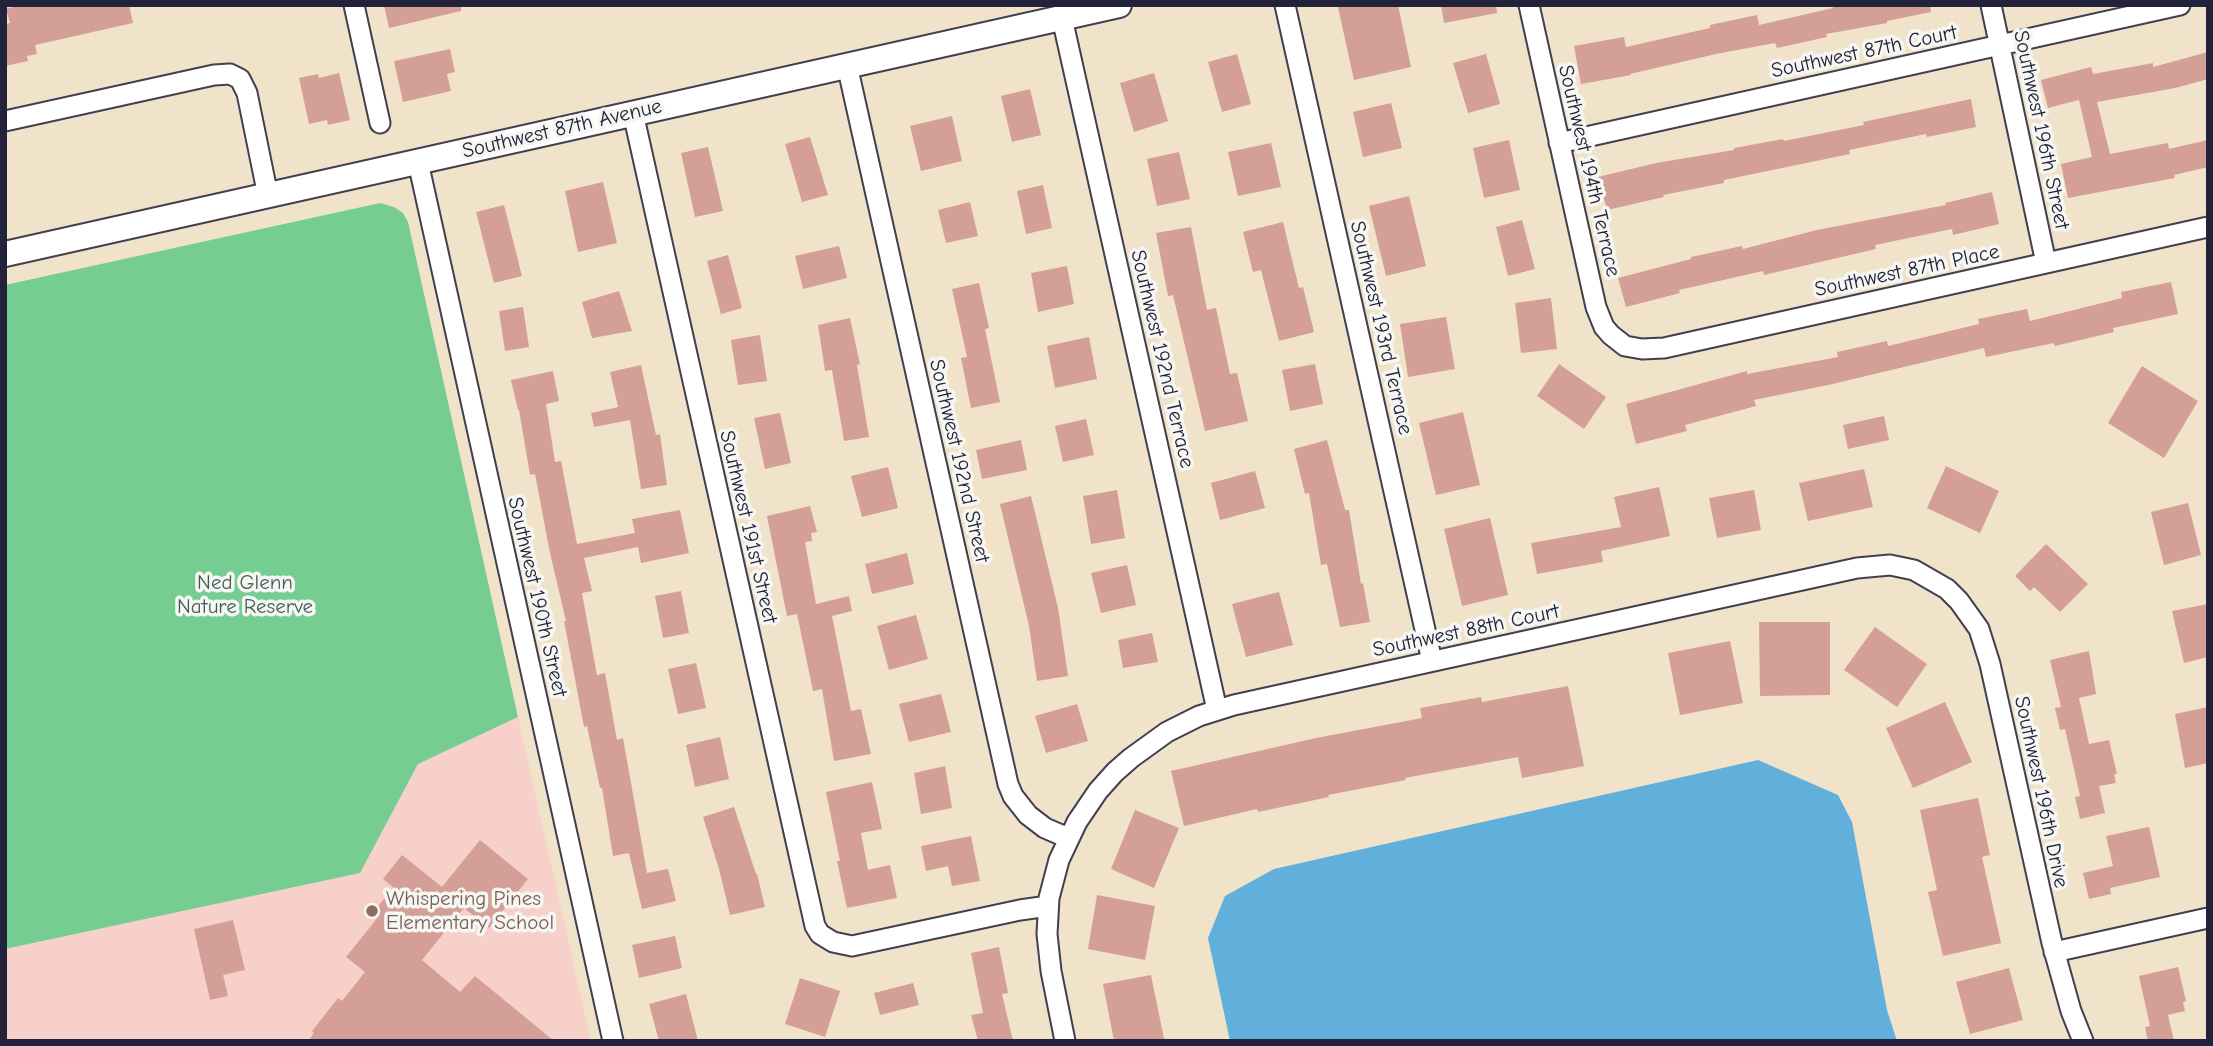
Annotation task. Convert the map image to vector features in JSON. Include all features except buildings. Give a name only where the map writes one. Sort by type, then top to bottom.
[{"type":"street","points":[[354,5],[380,123]]},
{"type":"street","name":"Southwest 87th Avenue","points":[[5,254],[1119,5]]},
{"type":"street","name":"Southwest 193rd Terrace","points":[[1285,5],[1432,661]]},
{"type":"street","name":"Southwest 194th Terrace","points":[[1529,5],[1596,307],[1604,327],[1617,341]]},
{"type":"street","name":"Southwest 196th Street","points":[[1991,5],[2046,263]]},
{"type":"street","name":"Southwest 87th Court","points":[[1559,143],[2180,5]]},
{"type":"street","name":"Southwest 192nd Terrace","points":[[1062,18],[1217,710]]},
{"type":"street","name":"Southwest 192nd Street","points":[[847,65],[1008,784],[1013,796],[1028,815],[1045,828],[1068,838]]},
{"type":"street","points":[[5,121],[230,74],[240,79],[247,93],[268,196]]},
{"type":"street","name":"Southwest 191st Street","points":[[633,113],[811,917],[820,934],[833,943],[844,946],[1048,906]]},
{"type":"street","name":"Southwest 190th Street","points":[[418,162],[613,1041]]},
{"type":"street","name":"Southwest 87th Place","points":[[1617,341],[1633,348],[1664,348],[2208,227]]},
{"type":"street","name":"Southwest 88th Court","points":[[1065,1041],[1048,951],[1048,906],[1053,879],[1068,838],[1098,791],[1115,772],[1131,758],[1184,723],[1217,710],[1857,568],[1890,565],[1914,570],[1923,575]]},
{"type":"street","name":"Southwest 196th Drive","points":[[1923,575],[1947,589],[1959,601],[1979,629],[1984,643],[2054,952],[2071,1011],[2083,1041]]},
{"type":"street","points":[[2054,952],[2208,918]]},
{"type":"shaded area","name":"Whispering Pines Elementary School","points":[[518,717],[591,1041],[5,1041],[5,949],[359,873],[418,764]]},
{"type":"green space","name":"Ned Glenn Nature Reserve","points":[[380,203],[403,213],[408,222],[518,717],[418,764],[360,873],[5,949],[5,285]]},
{"type":"water","points":[[1758,760],[1838,795],[1852,822],[1887,1010],[1897,1041],[1230,1041],[1208,938],[1225,896],[1274,869]]},
{"type":"place","name":"Whispering Pines Elementary School","points":[[372,911]]}]
